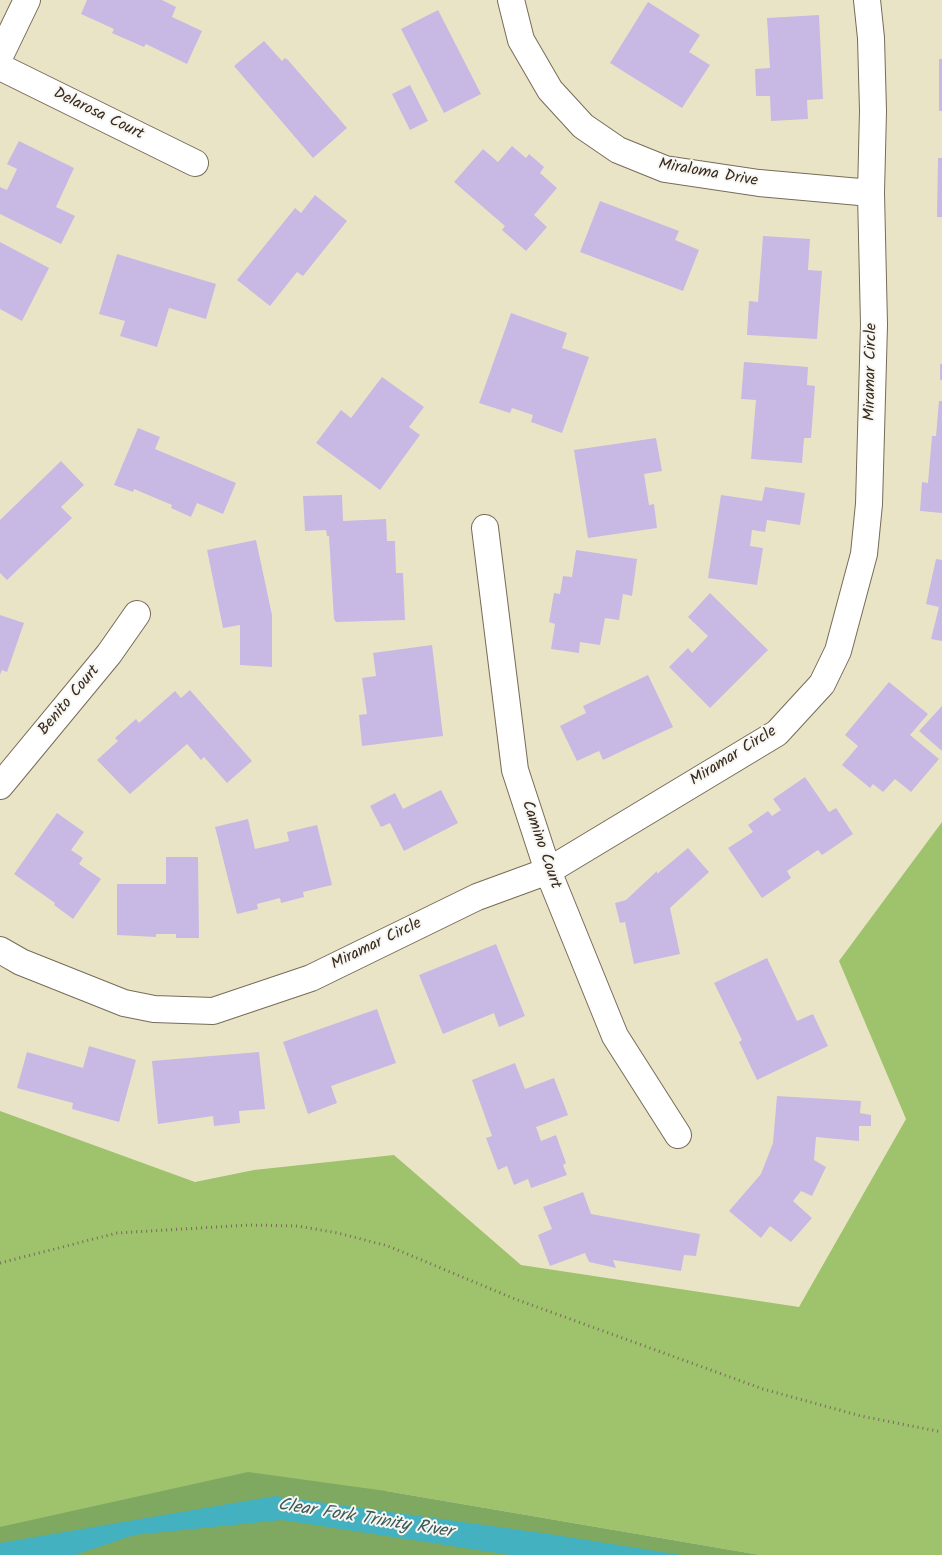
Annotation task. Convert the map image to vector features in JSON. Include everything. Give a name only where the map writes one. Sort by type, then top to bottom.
[{"type":"street","points":[[0,56],[27,0]]},
{"type":"street","name":"Miraloma Drive","points":[[511,0],[521,40],[550,90],[583,126],[618,150],[665,169],[759,183],[871,193]]},
{"type":"street","name":"Miramar Circle","points":[[0,950],[21,962],[124,1003],[154,1009],[213,1011],[311,978],[477,897],[548,871],[778,733],[822,684],[838,651],[864,554],[870,504],[874,325],[871,193],[873,111],[871,38],[867,0]]},
{"type":"street","name":"Delarosa Court","points":[[0,67],[195,164]]},
{"type":"street","name":"Camino Court","points":[[486,528],[515,770],[548,871],[615,1036],[678,1135]]},
{"type":"street","name":"Benito Court","points":[[0,786],[109,654],[137,614]]},
{"type":"path","points":[[0,1263],[117,1232],[249,1225],[298,1226],[338,1233],[388,1246],[515,1299],[763,1389],[834,1409],[942,1432]]},
{"type":"green space","points":[[942,822],[942,1555],[760,1555],[386,1491],[0,1537],[0,1111],[195,1182],[254,1170],[394,1155],[521,1265],[799,1307],[906,1119],[839,961]]},
{"type":"green space","points":[[248,1472],[386,1491],[760,1555],[0,1555],[0,1527]]},
{"type":"water","name":"Clear Fork Trinity River","points":[[275,1496],[549,1534],[681,1555],[510,1555],[282,1520],[134,1535],[75,1555],[0,1555],[0,1543]]},
{"type":"building","points":[[87,0],[162,0],[176,7],[172,17],[202,31],[187,64],[146,44],[144,47],[112,33],[114,29],[81,14]]},
{"type":"building","points":[[648,2],[700,35],[689,52],[710,65],[682,108],[610,63]]},
{"type":"building","points":[[438,10],[481,94],[444,113],[401,29]]},
{"type":"building","points":[[819,15],[823,99],[807,100],[808,119],[771,121],[770,96],[756,96],[755,69],[770,68],[767,18]]},
{"type":"building","points":[[264,41],[282,61],[285,58],[288,60],[347,128],[313,158],[234,66]]},
{"type":"building","points":[[939,59],[942,59],[942,111],[939,111]]},
{"type":"building","points":[[410,85],[428,121],[410,130],[392,94]]},
{"type":"building","points":[[19,141],[74,168],[56,207],[75,216],[61,244],[0,214],[0,187],[7,190],[17,169],[7,164]]},
{"type":"building","points":[[512,146],[526,158],[529,154],[544,167],[540,173],[557,188],[534,215],[547,227],[526,251],[502,230],[505,226],[454,182],[483,149],[498,162]]},
{"type":"building","points":[[938,158],[942,158],[942,217],[937,217]]},
{"type":"building","points":[[315,195],[347,221],[303,276],[297,272],[270,306],[237,280],[295,208],[301,213]]},
{"type":"building","points":[[600,201],[679,231],[675,240],[699,250],[683,291],[580,252]]},
{"type":"building","points":[[763,236],[810,239],[808,270],[822,271],[817,339],[747,335],[749,301],[758,302]]},
{"type":"building","points":[[0,242],[49,268],[22,321],[0,309]]},
{"type":"building","points":[[117,254],[216,284],[206,319],[169,308],[157,347],[120,336],[125,321],[99,314]]},
{"type":"building","points":[[511,313],[567,333],[562,348],[589,357],[562,433],[531,422],[533,415],[512,408],[510,413],[479,403]]},
{"type":"building","points":[[744,362],[808,367],[807,385],[815,386],[811,438],[804,438],[802,463],[751,459],[756,400],[741,399]]},
{"type":"building","points":[[940,364],[942,364],[942,380],[940,380]]},
{"type":"building","points":[[382,377],[424,407],[409,427],[420,435],[380,490],[316,443],[341,410],[351,418]]},
{"type":"building","points":[[939,401],[942,401],[942,513],[920,511],[922,482],[928,483],[932,436],[936,436]]},
{"type":"building","points":[[138,428],[160,437],[155,449],[236,483],[223,514],[197,503],[191,517],[171,508],[172,505],[134,489],[133,492],[114,485]]},
{"type":"building","points":[[656,438],[662,471],[644,474],[649,505],[654,504],[657,528],[588,538],[574,450]]},
{"type":"building","points":[[61,461],[84,485],[61,507],[72,518],[7,580],[0,573],[0,520]]},
{"type":"building","points":[[765,487],[805,493],[800,525],[767,520],[765,532],[752,530],[750,546],[763,548],[757,585],[708,578],[721,495],[762,501]]},
{"type":"building","points":[[342,495],[343,521],[386,519],[387,541],[395,541],[396,573],[403,573],[405,620],[336,622],[334,619],[329,536],[327,536],[326,530],[305,531],[303,496]]},
{"type":"building","points":[[256,540],[272,615],[272,667],[240,665],[240,625],[223,628],[207,550]]},
{"type":"building","points":[[576,550],[637,559],[632,596],[623,594],[619,620],[605,618],[600,645],[580,642],[579,653],[551,649],[555,624],[549,622],[554,593],[560,594],[563,576],[572,577]]},
{"type":"building","points":[[936,559],[942,560],[942,641],[931,639],[939,607],[926,604]]},
{"type":"building","points":[[710,593],[768,650],[710,708],[669,667],[688,648],[692,653],[708,636],[688,617]]},
{"type":"building","points":[[0,615],[24,623],[7,672],[2,670],[0,675]]},
{"type":"building","points":[[432,645],[443,736],[362,746],[359,715],[367,714],[362,678],[376,676],[373,653]]},
{"type":"building","points":[[648,675],[673,727],[603,760],[599,751],[577,761],[560,726],[586,713],[583,706]]},
{"type":"building","points":[[889,682],[928,714],[910,735],[939,759],[911,792],[895,779],[883,792],[873,784],[870,788],[842,765],[858,746],[845,735]]},
{"type":"building","points":[[190,690],[252,761],[227,783],[204,757],[201,760],[187,744],[130,794],[97,760],[118,741],[115,738],[136,719],[139,723],[175,691],[181,698]]},
{"type":"building","points":[[942,706],[942,751],[919,731]]},
{"type":"building","points":[[805,777],[829,812],[836,808],[853,834],[822,855],[818,850],[787,871],[791,878],[762,898],[728,848],[753,832],[748,825],[768,811],[772,816],[781,810],[773,799]]},
{"type":"building","points":[[441,790],[458,823],[404,851],[390,823],[381,827],[370,806],[395,793],[403,809]]},
{"type":"building","points":[[57,813],[84,832],[71,850],[83,858],[79,864],[101,879],[73,919],[54,905],[55,903],[14,874]]},
{"type":"building","points":[[248,819],[255,849],[289,841],[287,832],[317,825],[332,885],[303,892],[304,897],[281,903],[280,898],[257,904],[258,909],[237,914],[215,827]]},
{"type":"building","points":[[688,848],[709,872],[670,908],[680,954],[634,964],[625,922],[620,923],[615,903],[626,900],[657,871],[657,874]]},
{"type":"building","points":[[166,857],[198,857],[199,938],[176,938],[176,934],[156,934],[156,937],[117,935],[117,884],[166,884]]},
{"type":"building","points":[[496,944],[525,1016],[499,1027],[494,1013],[443,1034],[419,975]]},
{"type":"building","points":[[767,958],[797,1021],[813,1014],[828,1046],[757,1080],[739,1042],[742,1040],[714,983]]},
{"type":"building","points":[[377,1009],[396,1063],[331,1086],[337,1103],[308,1114],[283,1042]]},
{"type":"building","points":[[89,1046],[136,1060],[119,1122],[72,1109],[73,1103],[17,1088],[27,1052],[83,1068]]},
{"type":"building","points":[[259,1052],[265,1109],[239,1111],[240,1123],[214,1126],[213,1116],[158,1124],[152,1061]]},
{"type":"building","points":[[515,1063],[525,1089],[554,1078],[568,1115],[536,1127],[541,1141],[556,1135],[566,1163],[563,1165],[567,1175],[531,1188],[528,1179],[514,1185],[507,1166],[498,1170],[486,1138],[492,1136],[472,1080]]},
{"type":"building","points":[[777,1096],[861,1101],[860,1113],[871,1115],[871,1126],[859,1126],[859,1141],[816,1137],[814,1160],[826,1167],[812,1196],[801,1191],[793,1201],[812,1218],[791,1242],[770,1226],[761,1238],[729,1211],[761,1174],[773,1143]]},
{"type":"building","points":[[583,1192],[591,1214],[700,1234],[696,1256],[684,1255],[681,1271],[613,1260],[616,1268],[589,1262],[585,1253],[550,1266],[538,1235],[552,1229],[543,1207]]}]
